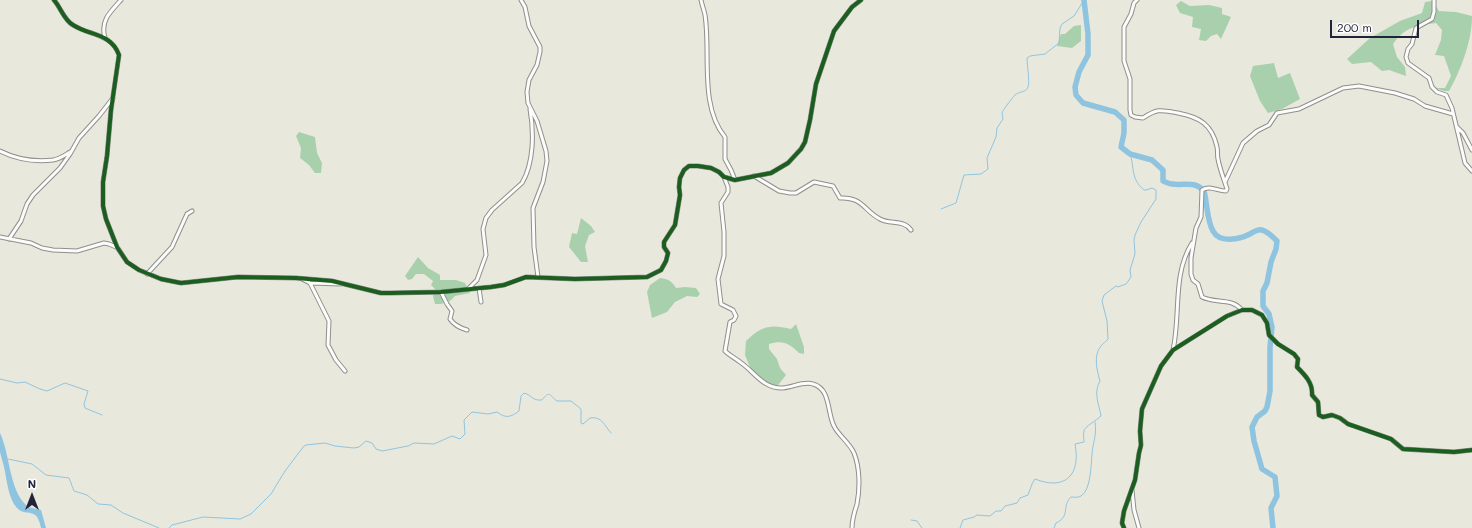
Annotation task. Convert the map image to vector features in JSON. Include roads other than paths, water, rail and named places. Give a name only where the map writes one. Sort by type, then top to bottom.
[{"type":"street","points":[[54,0],[72,25],[105,38],[117,50],[119,55],[102,194],[106,219],[117,247],[127,262],[139,270],[147,274],[181,284],[238,277],[296,278],[344,284],[381,293],[441,292],[479,288],[504,285],[526,277],[575,279],[647,277],[661,270],[666,260],[668,253],[664,247],[664,242],[675,225],[680,195],[680,178],[684,170],[689,166],[698,166],[711,168],[719,172],[724,177],[728,187],[728,192],[721,203],[724,232],[724,256],[718,279],[721,304],[733,310],[736,316],[734,320],[730,322],[728,328],[729,336],[725,351],[730,356],[741,362],[761,381],[774,388],[812,383],[819,386],[825,394],[834,426],[847,441],[854,453],[858,469],[858,494],[853,515],[852,528]]},
{"type":"street","points":[[105,38],[103,27],[109,13],[121,0]]},
{"type":"street","points":[[468,289],[477,280],[486,255],[483,229],[486,218],[492,210],[522,183],[528,170],[532,140],[531,115],[527,92],[529,80],[537,65],[540,47],[530,26],[526,6],[521,0]]},
{"type":"street","points":[[701,0],[705,15],[710,103],[718,129],[725,137],[725,159],[735,180]]},
{"type":"street","points":[[724,177],[735,180],[770,173],[788,163],[801,149],[805,142],[816,84],[834,31],[852,7],[861,0]]},
{"type":"street","points":[[1137,0],[1134,3],[1131,14],[1124,27],[1124,61],[1130,79],[1130,110],[1132,115],[1135,117],[1143,118],[1154,111],[1167,111],[1198,118],[1206,124],[1213,135],[1218,147],[1218,158],[1224,183],[1227,189],[1226,191],[1210,188],[1205,188],[1202,190],[1202,217],[1196,228],[1191,258],[1191,274],[1193,280],[1198,284],[1202,297],[1214,301],[1234,303],[1237,304],[1242,310]]},
{"type":"street","points":[[1434,0],[1434,12],[1432,19],[1416,28],[1412,44],[1408,49],[1406,57],[1408,63],[1412,67],[1429,78],[1432,87],[1437,92],[1446,96],[1452,108],[1465,163],[1472,172]]},
{"type":"street","points":[[1224,183],[1243,143],[1257,130],[1269,125],[1277,113],[1299,109],[1343,88],[1359,86],[1395,93],[1414,99],[1425,106],[1453,114]]},
{"type":"street","points":[[10,239],[21,222],[27,204],[33,195],[60,168],[79,138],[99,116],[114,96]]},
{"type":"street","points":[[528,103],[543,137],[547,161],[544,182],[533,208],[534,247],[538,277]]},
{"type":"street","points":[[1457,127],[1463,133],[1472,150]]},
{"type":"street","points":[[0,151],[19,159],[54,160],[70,152]]},
{"type":"street","points":[[754,176],[779,191],[790,194],[796,193],[814,182],[833,186],[840,198],[850,197],[857,200],[878,218],[886,222],[905,224],[911,230]]},
{"type":"street","points":[[147,274],[172,247],[187,214],[192,211]]},
{"type":"street","points":[[0,237],[31,243],[42,248],[52,250],[77,251],[104,243],[117,247]]},
{"type":"street","points":[[1124,528],[1122,523],[1124,512],[1132,490],[1141,445],[1140,431],[1142,409],[1161,366],[1173,350],[1176,340],[1177,302],[1181,270],[1188,249],[1194,241]]},
{"type":"street","points":[[296,278],[310,283],[336,285],[344,284]]},
{"type":"street","points":[[310,283],[329,321],[328,345],[336,360],[345,371]]},
{"type":"street","points":[[479,288],[481,302]]},
{"type":"street","points":[[441,292],[452,311],[450,319],[456,325],[467,330]]},
{"type":"street","points":[[1173,350],[1227,316],[1242,310],[1252,310],[1262,315],[1267,323],[1269,335],[1278,344],[1294,354],[1298,359],[1297,366],[1306,375],[1312,395],[1318,402],[1319,414],[1323,417],[1332,415],[1340,418],[1348,424],[1391,439],[1403,449],[1454,452],[1472,450]]},
{"type":"street","points":[[1132,490],[1134,510],[1139,528]]},
{"type":"water","points":[[0,433],[16,490],[26,505],[31,508],[41,510],[46,528],[41,528],[37,517],[34,514],[20,511],[14,504],[8,489],[0,452]]},
{"type":"waterway","points":[[941,209],[956,203],[964,175],[981,174],[988,169],[987,158],[996,137],[997,128],[1003,119],[1002,112],[1015,95],[1026,90],[1029,85],[1027,58],[1030,56],[1045,54],[1059,43],[1060,28],[1062,24],[1074,16],[1084,0]]},
{"type":"waterway","points":[[1084,0],[1088,34],[1088,55],[1079,72],[1075,87],[1076,95],[1083,103],[1115,112],[1124,120],[1124,133],[1121,147],[1130,154],[1152,160],[1163,170],[1163,181],[1171,184],[1193,184],[1204,191],[1209,222],[1213,231],[1220,238],[1236,239],[1260,230],[1268,233],[1277,241],[1267,283],[1263,291],[1263,306],[1269,314],[1272,327],[1270,347],[1270,391],[1267,407],[1265,411],[1257,417],[1252,427],[1254,441],[1262,469],[1275,477],[1277,496],[1271,508],[1273,528]]},
{"type":"waterway","points":[[960,528],[963,520],[977,515],[990,516],[996,511],[1001,511],[1005,506],[1017,503],[1020,498],[1028,495],[1035,479],[1055,483],[1068,478],[1073,472],[1076,464],[1075,444],[1084,442],[1085,429],[1101,416],[1097,394],[1100,381],[1096,358],[1102,345],[1108,339],[1107,321],[1102,301],[1104,295],[1116,286],[1118,287],[1126,284],[1131,277],[1130,270],[1135,254],[1135,235],[1141,222],[1156,199],[1156,190],[1152,188],[1144,190],[1137,181],[1130,154]]},
{"type":"waterway","points":[[0,379],[17,383],[25,382],[47,391],[65,383],[88,391],[84,404],[85,408],[102,415]]},
{"type":"waterway","points":[[169,528],[172,525],[203,517],[240,519],[251,514],[271,494],[285,471],[306,445],[325,443],[335,446],[354,448],[359,447],[366,441],[372,443],[376,449],[382,451],[408,446],[414,443],[434,444],[452,436],[460,439],[465,434],[464,420],[472,412],[488,414],[497,412],[503,416],[511,416],[519,411],[521,396],[524,393],[534,399],[539,400],[542,400],[550,394],[557,401],[571,401],[581,409],[581,423],[583,424],[590,418],[597,418],[611,433]]},
{"type":"waterway","points":[[1054,528],[1056,523],[1061,520],[1065,514],[1068,501],[1071,497],[1081,496],[1089,483],[1092,449],[1095,435],[1095,422]]},
{"type":"waterway","points":[[8,459],[32,464],[46,475],[69,478],[74,491],[87,495],[98,504],[111,505],[123,513],[159,528]]},
{"type":"waterway","points":[[911,520],[917,521],[922,528]]}]
